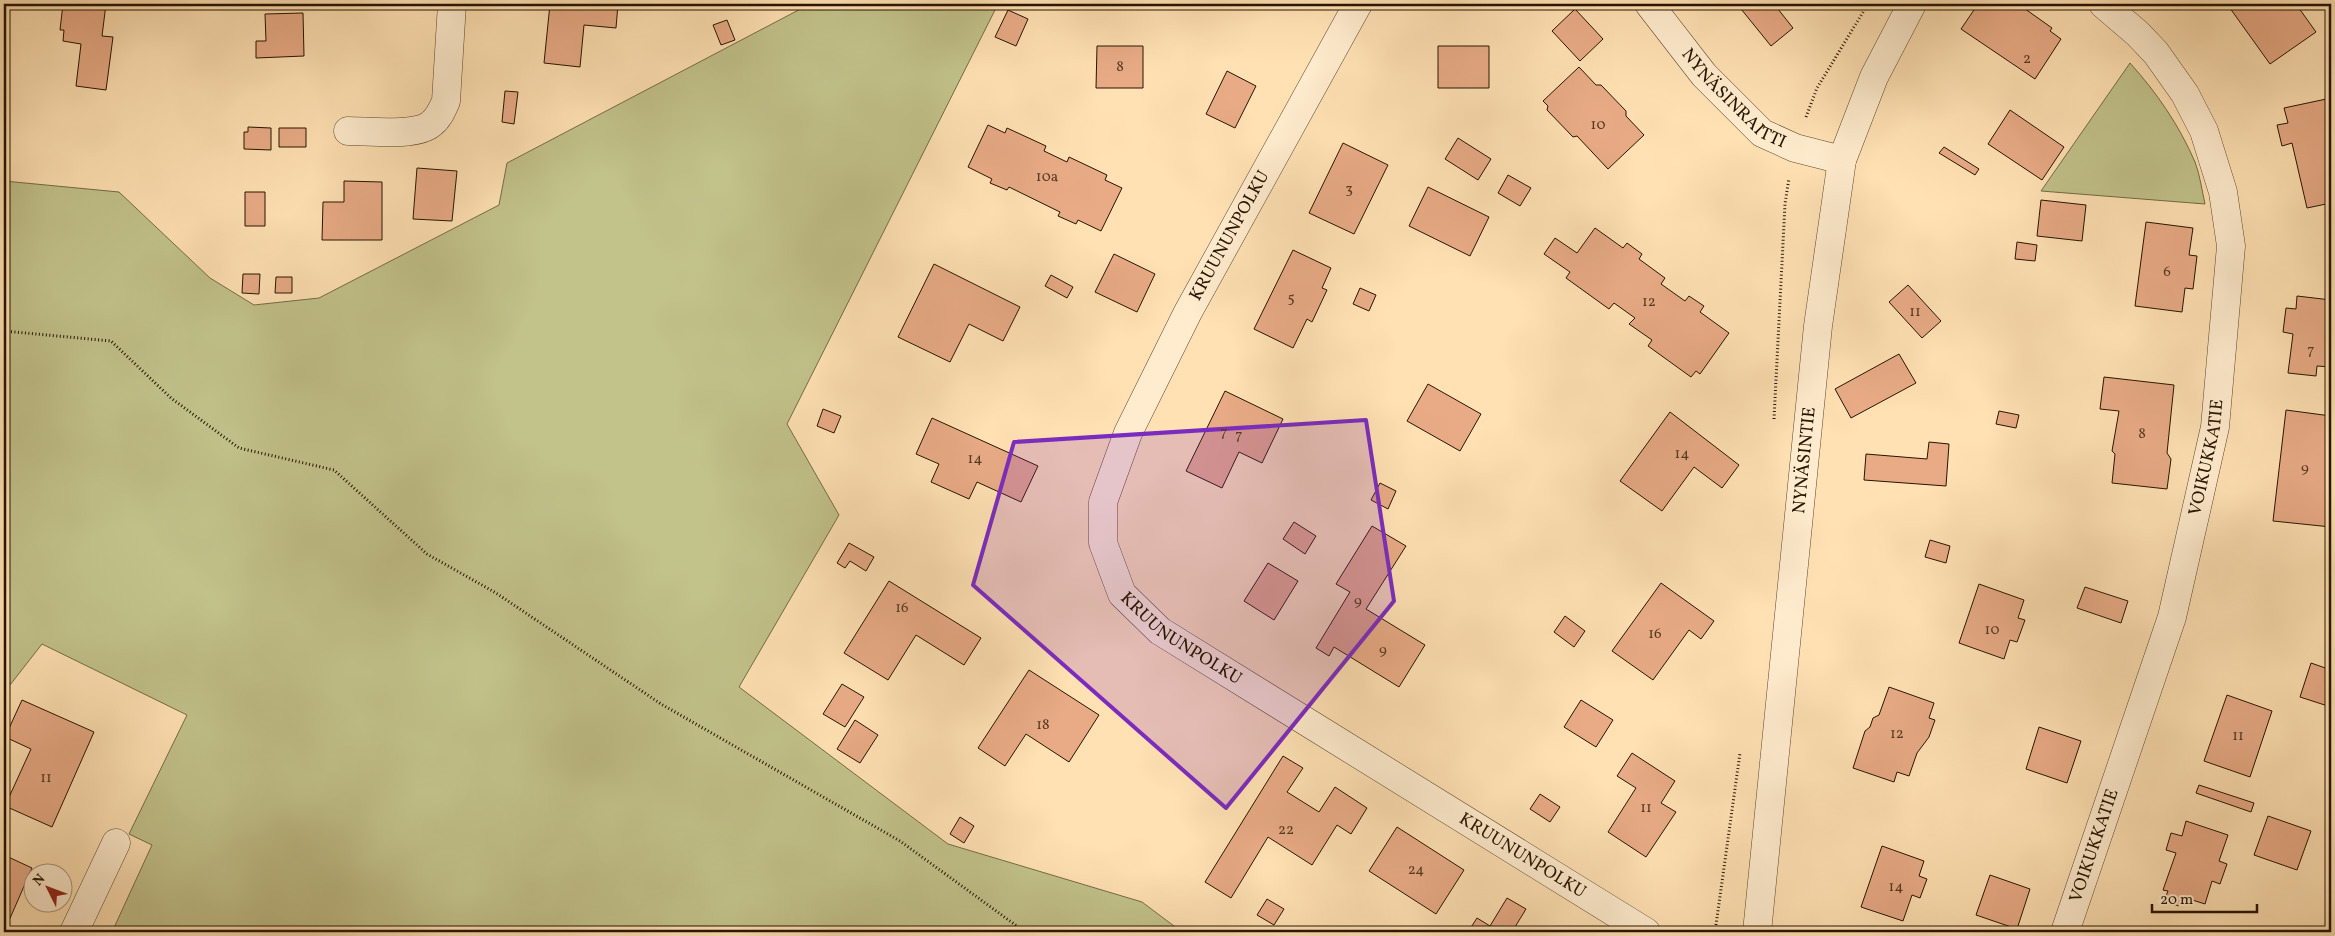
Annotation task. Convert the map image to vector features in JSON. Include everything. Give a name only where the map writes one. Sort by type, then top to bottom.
[{"type":"street","points":[[348,131],[418,131],[431,124],[441,113],[446,101],[452,4]]},
{"type":"street","name":"KRUUNUNPOLKU","points":[[1358,4],[1188,312],[1128,433],[1103,502],[1103,543],[1122,594],[1160,631],[1646,932]]},
{"type":"street","name":"NYNÄSINRAITTI","points":[[1649,4],[1704,75],[1762,133],[1795,148],[1842,160]]},
{"type":"street","name":"NYNÄSINTIE","points":[[1757,932],[1818,326],[1842,160],[1874,77],[1912,4]]},
{"type":"street","name":"VOIKUKKATIE","points":[[2065,932],[2172,617],[2215,427],[2231,246],[2223,192],[2204,131],[2185,94],[2156,53],[2138,34],[2103,4]]},
{"type":"street","points":[[74,932],[116,843]]},
{"type":"path","points":[[4,331],[112,341],[171,398],[239,448],[334,470],[427,554],[496,593],[661,704],[900,841],[1025,932]]},
{"type":"highlighted area","points":[[1366,420],[1394,601],[1226,808],[973,585],[1014,442]]},
{"type":"green space","points":[[810,4],[998,4],[787,424],[839,515],[739,687],[948,844],[1142,902],[1182,932],[112,932],[152,845],[129,834],[187,715],[42,644],[10,685],[4,681],[4,181],[119,192],[210,278],[254,305],[319,298],[499,205],[507,163]]},
{"type":"green space","points":[[2130,63],[2175,122],[2189,148],[2197,167],[2205,204],[2041,191]]},
{"type":"building","points":[[63,4],[106,4],[102,36],[113,37],[106,90],[76,86],[81,44],[63,41],[64,30],[60,30]]},
{"type":"building","points":[[550,4],[618,4],[616,28],[584,25],[580,67],[544,63]]},
{"type":"building","points":[[1737,4],[1774,4],[1793,28],[1771,46]]},
{"type":"building","points":[[1978,4],[2009,4],[2018,10],[2021,6],[2052,28],[2050,31],[2061,39],[2035,79],[1961,29]]},
{"type":"building","points":[[2227,4],[2296,4],[2316,32],[2270,64]]},
{"type":"building","points":[[1575,9],[1603,39],[1580,61],[1552,31]]},
{"type":"building","points":[[1008,10],[1028,19],[1016,46],[995,37]]},
{"type":"building","points":[[303,13],[304,56],[256,58],[256,41],[266,41],[265,14]]},
{"type":"building","points":[[727,20],[735,40],[721,45],[713,25]]},
{"type":"building","points":[[1097,46],[1143,46],[1143,88],[1096,88]]},
{"type":"building","points":[[1438,46],[1489,46],[1489,88],[1438,88]]},
{"type":"building","points":[[1579,67],[1596,85],[1601,85],[1626,111],[1626,116],[1644,135],[1608,169],[1577,136],[1573,137],[1547,110],[1548,106],[1543,101]]},
{"type":"building","points":[[1227,71],[1256,86],[1235,128],[1206,114]]},
{"type":"building","points":[[505,91],[518,92],[514,124],[502,122]]},
{"type":"building","points":[[2331,98],[2331,203],[2307,208],[2292,143],[2282,146],[2277,125],[2288,123],[2284,108]]},
{"type":"building","points":[[2010,110],[2064,147],[2042,180],[1988,144]]},
{"type":"building","points":[[988,125],[1005,133],[1007,128],[1046,146],[1044,151],[1067,162],[1069,157],[1107,175],[1105,180],[1122,188],[1101,231],[1078,220],[1076,224],[1058,216],[1060,212],[1009,187],[1007,190],[990,183],[992,179],[968,167]]},
{"type":"building","points":[[248,127],[271,128],[271,150],[244,149],[244,132],[248,132]]},
{"type":"building","points":[[279,128],[306,128],[306,147],[279,147]]},
{"type":"building","points":[[1458,138],[1491,159],[1478,180],[1445,159]]},
{"type":"building","points":[[1343,143],[1388,165],[1354,234],[1309,213]]},
{"type":"building","points":[[1944,147],[1979,169],[1975,175],[1939,153]]},
{"type":"building","points":[[417,168],[457,171],[452,221],[413,219]]},
{"type":"building","points":[[1508,175],[1531,188],[1520,206],[1498,193]]},
{"type":"building","points":[[344,181],[382,182],[382,240],[322,240],[323,202],[344,202]]},
{"type":"building","points":[[1428,187],[1489,217],[1470,256],[1409,226]]},
{"type":"building","points":[[245,192],[265,192],[265,226],[245,226]]},
{"type":"building","points":[[2041,200],[2086,205],[2082,241],[2037,236]]},
{"type":"building","points":[[2146,222],[2193,228],[2189,255],[2197,256],[2193,289],[2185,288],[2182,312],[2135,306]]},
{"type":"building","points":[[1595,228],[1623,248],[1627,243],[1642,254],[1639,259],[1665,278],[1661,284],[1685,301],[1689,296],[1704,306],[1700,312],[1729,333],[1700,374],[1696,371],[1691,377],[1648,346],[1652,340],[1629,324],[1635,318],[1614,303],[1609,309],[1566,278],[1570,272],[1544,254],[1555,238],[1577,253]]},
{"type":"building","points":[[2017,242],[2037,245],[2035,261],[2015,259]]},
{"type":"building","points":[[1293,250],[1331,268],[1322,288],[1327,290],[1312,322],[1307,319],[1293,348],[1254,329]]},
{"type":"building","points":[[1114,254],[1155,274],[1137,312],[1095,292]]},
{"type":"building","points":[[934,264],[1020,307],[1003,341],[969,324],[950,362],[898,337]]},
{"type":"building","points":[[243,274],[260,274],[259,294],[242,293]]},
{"type":"building","points":[[1051,275],[1073,287],[1067,298],[1045,286]]},
{"type":"building","points":[[276,277],[292,277],[292,293],[275,293]]},
{"type":"building","points":[[1908,285],[1941,321],[1922,338],[1889,302]]},
{"type":"building","points":[[1360,288],[1376,295],[1369,311],[1353,304]]},
{"type":"building","points":[[2297,296],[2331,300],[2331,367],[2317,366],[2316,376],[2288,373],[2293,334],[2283,332],[2286,308],[2296,309]]},
{"type":"building","points":[[1899,354],[1916,383],[1851,418],[1835,389]]},
{"type":"building","points":[[2104,377],[2174,385],[2167,453],[2171,459],[2167,489],[2112,483],[2115,454],[2112,451],[2119,411],[2100,409]]},
{"type":"building","points":[[1428,384],[1481,414],[1460,451],[1407,421]]},
{"type":"building","points":[[1225,391],[1283,419],[1262,463],[1239,452],[1222,488],[1186,471]]},
{"type":"building","points":[[823,409],[841,416],[834,433],[817,426]]},
{"type":"building","points":[[2286,410],[2331,416],[2331,527],[2273,521]]},
{"type":"building","points":[[1999,411],[2019,415],[2016,428],[1996,424]]},
{"type":"building","points":[[1670,412],[1739,465],[1722,488],[1694,467],[1662,511],[1620,481]]},
{"type":"building","points":[[932,418],[1038,466],[1021,502],[977,482],[969,499],[931,482],[939,464],[916,454]]},
{"type":"building","points":[[1929,442],[1949,444],[1946,486],[1864,480],[1866,454],[1927,459]]},
{"type":"building","points":[[1380,483],[1396,491],[1388,509],[1371,500]]},
{"type":"building","points":[[1294,522],[1316,536],[1305,554],[1283,539]]},
{"type":"building","points":[[1372,526],[1406,546],[1366,609],[1425,645],[1399,687],[1334,647],[1329,656],[1316,648],[1350,592],[1336,584]]},
{"type":"building","points":[[1930,540],[1950,546],[1946,563],[1925,557]]},
{"type":"building","points":[[849,543],[874,557],[866,571],[850,561],[845,568],[837,563]]},
{"type":"building","points":[[1268,563],[1298,581],[1274,620],[1244,601]]},
{"type":"building","points":[[889,581],[981,638],[964,665],[916,635],[888,680],[844,653]]},
{"type":"building","points":[[1661,583],[1714,621],[1701,639],[1689,630],[1653,680],[1612,651]]},
{"type":"building","points":[[1979,584],[2024,600],[2018,618],[2025,620],[2017,642],[2010,640],[2004,659],[1959,643]]},
{"type":"building","points":[[2085,587],[2128,601],[2121,623],[2077,608]]},
{"type":"building","points":[[1565,616],[1585,631],[1574,647],[1554,632]]},
{"type":"building","points":[[2311,663],[2331,670],[2331,707],[2300,697]]},
{"type":"building","points":[[1029,670],[1099,715],[1069,762],[1026,734],[1005,766],[978,748]]},
{"type":"building","points":[[842,684],[864,697],[845,727],[823,714]]},
{"type":"building","points":[[1889,687],[1934,703],[1929,718],[1935,720],[1929,737],[1917,753],[1909,776],[1897,772],[1894,782],[1853,768],[1865,731],[1870,727],[1873,718],[1879,715]]},
{"type":"building","points":[[2227,695],[2272,711],[2250,777],[2204,761]]},
{"type":"building","points":[[22,700],[94,732],[52,827],[5,806],[31,749],[5,737]]},
{"type":"building","points":[[1581,700],[1613,720],[1596,747],[1564,727]]},
{"type":"building","points":[[855,720],[878,735],[860,763],[837,749]]},
{"type":"building","points":[[2039,727],[2081,741],[2067,783],[2026,769]]},
{"type":"building","points":[[1632,753],[1675,781],[1661,803],[1676,812],[1646,857],[1608,832],[1636,788],[1617,776]]},
{"type":"building","points":[[1283,756],[1303,768],[1287,792],[1319,812],[1335,787],[1367,808],[1351,834],[1337,825],[1312,865],[1268,837],[1231,898],[1205,882]]},
{"type":"building","points":[[2199,785],[2254,803],[2251,812],[2196,793]]},
{"type":"building","points":[[1540,794],[1560,807],[1550,822],[1530,809]]},
{"type":"building","points":[[2268,816],[2311,831],[2297,870],[2254,855]]},
{"type":"building","points":[[960,817],[974,826],[964,843],[950,834]]},
{"type":"building","points":[[2186,821],[2228,835],[2219,861],[2227,864],[2220,884],[2212,881],[2205,904],[2183,897],[2179,906],[2164,901],[2168,891],[2163,890],[2176,853],[2166,850],[2171,833],[2182,836]]},
{"type":"building","points":[[1397,827],[1464,870],[1436,914],[1369,871]]},
{"type":"building","points":[[1882,846],[1924,861],[1919,876],[1927,879],[1920,898],[1912,895],[1903,921],[1861,907]]},
{"type":"building","points":[[4,855],[23,864],[22,891],[4,932]]},
{"type":"building","points":[[1990,875],[2030,889],[2017,929],[1976,915]]},
{"type":"building","points":[[1507,898],[1526,909],[1512,932],[1468,932],[1477,918],[1490,926]]},
{"type":"building","points":[[1267,899],[1284,909],[1274,925],[1257,915]]}]
